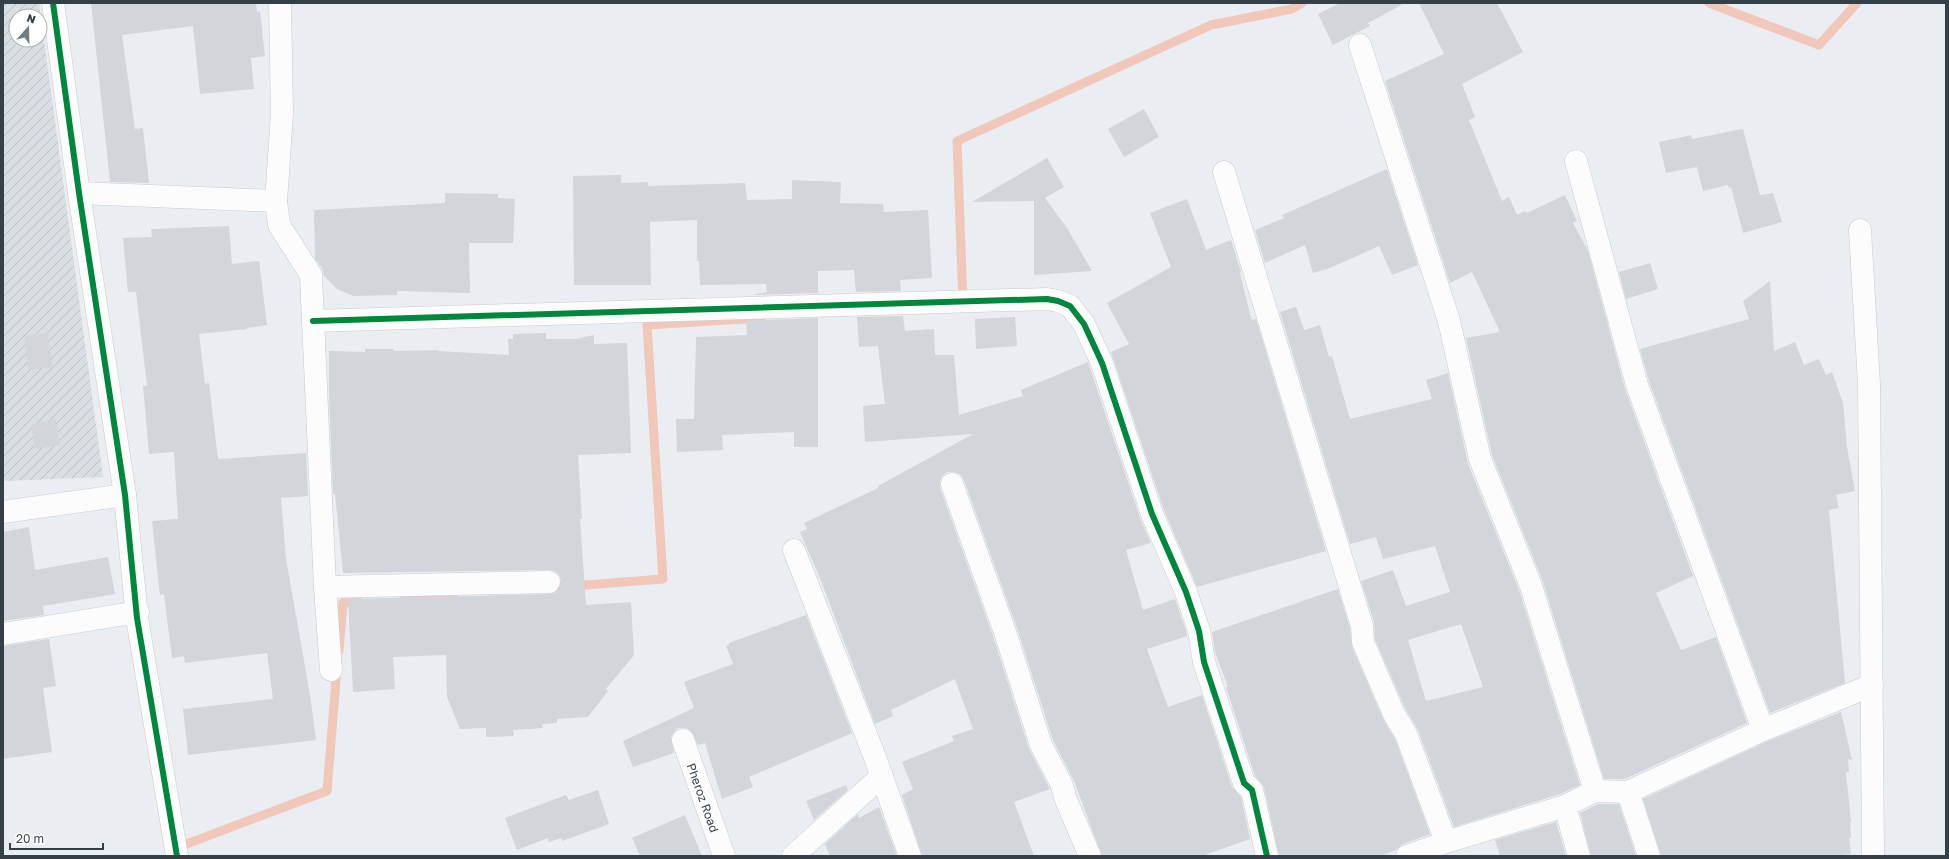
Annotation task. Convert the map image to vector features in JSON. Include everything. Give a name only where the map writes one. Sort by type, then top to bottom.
[{"type":"street","points":[[53,3],[79,193],[125,495],[138,612],[137,618],[177,856]]},
{"type":"street","points":[[280,3],[282,114],[276,201],[279,225],[311,275],[324,587],[331,670]]},
{"type":"street","points":[[1360,44],[1429,263],[1449,321],[1480,459],[1531,586],[1595,791]]},
{"type":"street","points":[[1576,161],[1637,385],[1763,730]]},
{"type":"street","points":[[1224,172],[1362,626],[1363,642],[1394,714],[1406,734],[1434,849]]},
{"type":"street","points":[[79,193],[276,201]]},
{"type":"street","points":[[1860,230],[1869,384],[1873,856]]},
{"type":"street","points":[[313,321],[1047,299],[1058,301],[1070,306],[1084,324],[1102,363],[1152,514],[1186,592],[1199,631],[1206,669],[1244,783],[1252,790],[1267,856]]},
{"type":"street","points":[[952,484],[1005,632],[1041,745],[1061,783],[1066,800],[1090,856]]},
{"type":"street","points":[[3,512],[125,495]]},
{"type":"street","points":[[794,550],[882,776],[910,856]]},
{"type":"street","points":[[324,587],[549,582]]},
{"type":"street","points":[[3,634],[138,612]]},
{"type":"street","points":[[1407,856],[1434,849],[1565,806],[1595,791],[1628,792],[1763,730],[1872,685]]},
{"type":"street","name":"Pheroz Road","points":[[683,740],[724,856]]},
{"type":"street","points":[[793,856],[882,776]]},
{"type":"street","points":[[1628,792],[1649,856]]},
{"type":"street","points":[[1565,806],[1579,856]]},
{"type":"shaded area","points":[[3,3],[39,3],[40,8],[8,8],[8,48],[45,48],[103,477],[3,481]]},
{"type":"building","points":[[91,3],[256,3],[257,12],[260,11],[265,56],[251,58],[254,89],[200,94],[193,26],[122,35],[135,129],[143,128],[149,183],[110,182]]},
{"type":"building","points":[[1340,3],[1405,3],[1368,23],[1370,26],[1333,45],[1318,14]]},
{"type":"building","points":[[1419,3],[1497,3],[1523,52],[1462,84],[1475,117],[1469,120],[1502,201],[1509,197],[1517,215],[1526,211],[1527,213],[1565,195],[1577,221],[1573,223],[1588,251],[1625,389],[1693,576],[1656,593],[1681,650],[1716,637],[1747,723],[1625,779],[1604,779],[1543,582],[1492,455],[1466,338],[1500,332],[1472,272],[1450,283],[1385,81],[1444,54]]},
{"type":"building","points":[[1144,109],[1159,137],[1124,157],[1108,129]]},
{"type":"building","points":[[1743,129],[1760,195],[1773,193],[1782,222],[1743,233],[1731,187],[1729,188],[1728,185],[1703,191],[1697,167],[1666,173],[1659,142],[1691,135],[1692,139]]},
{"type":"building","points":[[1047,158],[1064,187],[1045,198],[1067,228],[1092,271],[1034,275],[1034,201],[972,202]]},
{"type":"building","points":[[1387,169],[1418,265],[1392,275],[1379,246],[1330,268],[1313,273],[1305,245],[1265,263],[1255,230],[1284,218],[1282,215]]},
{"type":"building","points":[[621,175],[621,183],[648,182],[648,186],[745,183],[747,200],[792,199],[792,180],[841,182],[840,203],[883,204],[884,212],[928,210],[932,278],[900,280],[901,291],[856,292],[854,270],[818,271],[818,293],[752,295],[767,292],[766,284],[700,285],[699,261],[697,261],[697,220],[650,222],[651,285],[574,285],[573,176]]},
{"type":"building","points":[[445,193],[498,194],[498,198],[515,199],[513,243],[469,243],[470,293],[397,291],[397,295],[353,296],[337,289],[324,276],[322,268],[315,259],[314,210],[445,203]]},
{"type":"building","points":[[1187,199],[1206,250],[1231,240],[1241,272],[1251,318],[1252,320],[1256,319],[1326,551],[1197,587],[1164,510],[1111,352],[1129,344],[1107,303],[1171,267],[1150,213]]},
{"type":"building","points":[[229,226],[232,264],[259,261],[267,325],[247,329],[199,334],[205,384],[209,383],[218,459],[306,453],[308,496],[281,498],[286,559],[310,695],[316,740],[188,755],[183,709],[273,699],[267,653],[185,663],[184,656],[172,658],[164,594],[160,595],[152,521],[178,519],[174,452],[149,454],[143,386],[147,386],[136,292],[128,292],[123,238],[152,237],[151,229]]},
{"type":"building","points":[[1650,263],[1658,289],[1626,299],[1619,272]]},
{"type":"building","points":[[1770,281],[1774,351],[1795,342],[1804,365],[1819,359],[1826,375],[1832,372],[1843,403],[1847,447],[1855,491],[1836,495],[1839,508],[1829,510],[1845,683],[1770,713],[1649,381],[1640,349],[1749,319],[1743,301]]},
{"type":"building","points":[[1296,307],[1304,330],[1320,325],[1329,357],[1332,356],[1350,419],[1432,399],[1426,380],[1448,373],[1468,464],[1519,590],[1580,785],[1560,794],[1454,827],[1418,730],[1405,708],[1375,639],[1374,622],[1361,581],[1393,570],[1406,606],[1450,592],[1435,546],[1383,559],[1376,537],[1350,544],[1280,312]],"holes":[[[1461,624],[1483,687],[1426,701],[1408,640]]]},
{"type":"building","points":[[903,316],[905,331],[934,329],[935,355],[954,355],[959,415],[1023,396],[1021,390],[1088,362],[1140,518],[1151,543],[1126,550],[1143,610],[1175,599],[1187,634],[1187,636],[1147,649],[1168,707],[1202,695],[1232,787],[1241,797],[1250,839],[1202,856],[1102,856],[1074,781],[1053,740],[1017,628],[964,480],[960,474],[947,472],[942,476],[940,488],[993,636],[1029,749],[1050,789],[1014,802],[1034,856],[922,856],[902,795],[913,789],[902,762],[954,741],[952,736],[973,729],[955,679],[891,710],[893,716],[875,724],[820,578],[800,532],[807,529],[804,523],[878,488],[878,486],[973,434],[865,442],[863,406],[885,404],[878,346],[859,347],[857,317]]},
{"type":"building","points":[[1015,317],[1017,346],[976,349],[975,319]]},
{"type":"building","points":[[818,318],[818,447],[794,447],[794,432],[722,435],[723,450],[677,452],[676,419],[694,419],[696,337],[747,335],[746,321]]},
{"type":"building","points":[[48,333],[52,367],[29,370],[24,336]]},
{"type":"building","points":[[546,333],[546,339],[576,339],[594,335],[594,344],[627,343],[631,453],[578,455],[582,519],[580,519],[586,605],[631,602],[634,655],[606,689],[608,691],[588,717],[557,719],[557,723],[542,724],[543,728],[513,730],[514,736],[486,737],[486,728],[460,729],[447,697],[446,655],[393,657],[395,689],[353,692],[348,599],[549,594],[555,593],[560,588],[560,576],[555,571],[549,570],[343,573],[335,494],[333,494],[329,394],[329,351],[365,352],[365,349],[394,349],[394,351],[438,350],[509,355],[508,339],[513,339],[513,334]]},
{"type":"building","points":[[56,420],[60,445],[35,449],[31,424]]},
{"type":"building","points":[[29,527],[35,570],[108,557],[115,594],[43,606],[44,615],[3,621],[3,532]]},
{"type":"building","points":[[1338,589],[1350,628],[1352,647],[1383,719],[1395,739],[1430,834],[1403,844],[1396,850],[1381,856],[1279,856],[1264,787],[1255,776],[1226,687],[1228,687],[1215,652],[1212,632]]},
{"type":"building","points":[[806,615],[852,733],[749,777],[753,787],[722,799],[705,743],[698,745],[691,731],[686,728],[678,728],[671,737],[674,753],[633,767],[623,741],[694,708],[684,682],[733,664],[726,646],[729,645],[729,643]]},
{"type":"building","points":[[49,639],[56,686],[43,688],[52,752],[3,759],[3,646]]},
{"type":"building","points":[[1841,712],[1852,760],[1848,759],[1849,772],[1846,772],[1851,822],[1851,838],[1849,838],[1851,854],[1830,856],[1661,856],[1643,799],[1768,741]]},
{"type":"building","points":[[846,785],[848,790],[814,820],[806,801]]},
{"type":"building","points":[[598,790],[609,824],[562,841],[561,838],[549,842],[548,838],[517,850],[505,818],[566,795],[569,800]]},
{"type":"building","points":[[1598,804],[1619,804],[1636,856],[1591,856],[1580,813]]},
{"type":"building","points":[[879,807],[897,856],[830,856],[825,844],[858,814],[859,818]]},
{"type":"building","points":[[685,815],[702,856],[640,856],[632,838]]},
{"type":"building","points":[[1556,822],[1566,856],[1500,856],[1495,840]]},
{"type":"waterway","points":[[963,303],[957,141],[1211,25],[1292,9],[1302,3]]},
{"type":"waterway","points":[[1709,3],[1819,45],[1857,3]]},
{"type":"waterway","points":[[547,588],[663,579],[647,325],[762,318]]},
{"type":"waterway","points":[[404,598],[453,595]]},
{"type":"waterway","points":[[339,651],[343,603],[359,602]]},
{"type":"waterway","points":[[176,848],[327,791],[337,668]]},
{"type":"cycle path","points":[[53,3],[79,193],[125,495],[137,618],[177,856]]},
{"type":"cycle path","points":[[313,321],[1047,299],[1058,301],[1070,306],[1084,324],[1102,363],[1152,514],[1186,592],[1199,631],[1204,662],[1244,783],[1252,790],[1267,856]]}]
